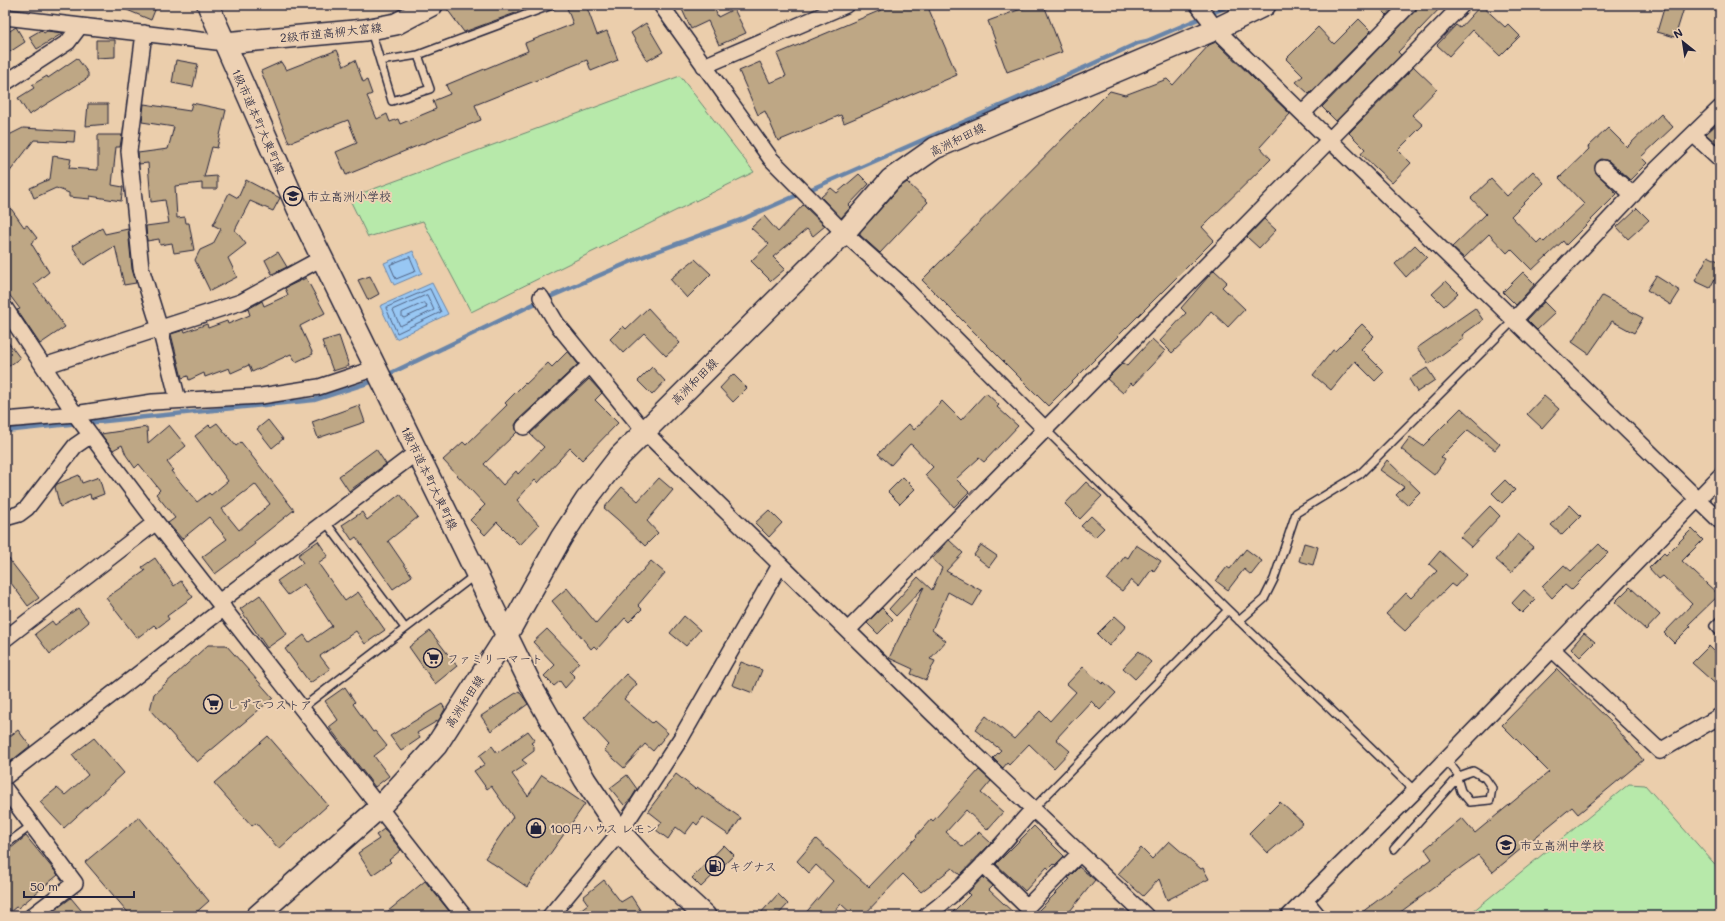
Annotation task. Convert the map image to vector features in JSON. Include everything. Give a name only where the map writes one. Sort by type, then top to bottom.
[{"type":"main road","name":"1級市道本町大東町線","points":[[208,5],[298,209],[534,691],[585,780],[620,832],[648,863],[702,915]]},
{"type":"main road","name":"2級市道高柳大富線","points":[[225,43],[370,29],[396,24],[432,5]]},
{"type":"main road","name":"高洲和田線","points":[[257,916],[379,808],[436,746],[507,635],[561,538],[586,500],[620,456],[844,233],[891,179],[935,148],[1216,29],[1265,5]]},
{"type":"street","points":[[661,5],[770,159],[844,233],[900,283],[1046,430]]},
{"type":"street","points":[[704,66],[846,5]]},
{"type":"street","points":[[1198,5],[1216,29],[1515,319],[1720,521]]},
{"type":"street","points":[[1302,113],[1410,5]]},
{"type":"street","points":[[848,630],[1462,5]]},
{"type":"street","points":[[5,17],[225,43]]},
{"type":"street","points":[[5,84],[68,42],[80,26]]},
{"type":"street","points":[[144,33],[129,152],[141,268],[160,329],[178,400]]},
{"type":"street","points":[[1515,319],[1633,195],[1720,108]]},
{"type":"street","points":[[1693,134],[1720,159]]},
{"type":"street","points":[[1603,168],[1633,195]]},
{"type":"street","points":[[44,366],[241,302],[322,258]]},
{"type":"street","points":[[541,297],[557,324],[644,431],[935,716],[1146,916]]},
{"type":"street","points":[[5,308],[75,414],[156,522],[464,916]]},
{"type":"street","points":[[524,427],[590,365]]},
{"type":"street","points":[[5,420],[75,414],[153,402],[261,396],[319,387],[376,368]]},
{"type":"street","points":[[5,518],[19,514],[27,508],[75,446],[91,435]]},
{"type":"street","points":[[5,777],[325,521],[417,452]]},
{"type":"street","points":[[1289,916],[1415,790],[1720,476]]},
{"type":"street","points":[[5,640],[156,522]]},
{"type":"street","points":[[550,916],[620,832],[681,738],[780,565]]},
{"type":"street","points":[[1552,649],[1660,751],[1720,716]]},
{"type":"street","points":[[5,789],[75,882],[32,916]]},
{"type":"street","points":[[926,916],[940,906],[983,864],[1033,809]]},
{"type":"street","points":[[983,864],[1027,907],[1079,854]]},
{"type":"street","points":[[1305,900],[1318,916]]},
{"type":"lane","points":[[380,61],[418,56],[552,5]]},
{"type":"lane","points":[[370,29],[392,101],[430,88],[418,56]]},
{"type":"lane","points":[[1239,621],[1264,599],[1274,579],[1296,513],[1360,474],[1515,319]]},
{"type":"lane","points":[[1046,430],[1239,621],[1415,790]]},
{"type":"lane","points":[[325,521],[405,628]]},
{"type":"lane","points":[[302,708],[477,573]]},
{"type":"lane","points":[[1033,809],[1228,610]]},
{"type":"lane","points":[[1720,620],[1714,626],[1720,633]]},
{"type":"lane","points":[[1394,849],[1458,777],[1473,771],[1485,778],[1492,788],[1490,800],[1470,802],[1460,791],[1458,777],[1445,759]]},
{"type":"lane","points":[[5,846],[32,825]]},
{"type":"green space","points":[[680,76],[754,172],[471,312],[423,221],[368,237],[349,198]]},
{"type":"green space","points":[[1629,784],[1645,785],[1720,870],[1720,916],[1467,916]]},
{"type":"water","points":[[413,251],[422,273],[394,285],[384,263]]},
{"type":"water","points":[[432,283],[448,314],[396,339],[380,306]]},
{"type":"building","points":[[115,5],[157,5],[151,20]]},
{"type":"building","points":[[444,5],[537,5],[464,32]]},
{"type":"building","points":[[574,5],[586,5],[597,35],[607,31],[618,60],[591,71],[587,60],[475,105],[481,120],[346,175],[336,152],[357,143],[348,120],[289,143],[261,71],[281,62],[286,70],[337,50],[344,66],[355,60],[363,82],[367,80],[372,94],[367,96],[377,119],[387,114],[390,122],[398,119],[400,124],[436,109],[433,101],[450,94],[446,85],[528,51],[525,43],[573,24],[567,8]]},
{"type":"building","points":[[680,5],[713,5],[718,17],[734,9],[746,33],[719,45],[708,21],[691,29]]},
{"type":"building","points":[[893,5],[927,5],[957,75],[844,123],[841,115],[778,141],[765,111],[758,115],[739,71],[760,62],[770,83],[786,76],[777,54]]},
{"type":"building","points":[[1032,5],[1044,5],[1062,52],[1007,72],[988,21]]},
{"type":"building","points":[[1377,5],[1396,5],[1387,15]]},
{"type":"building","points":[[1418,5],[1443,5],[1398,52],[1401,55],[1336,121],[1322,107],[1415,11]]},
{"type":"building","points":[[1481,5],[1505,27],[1508,24],[1520,36],[1500,56],[1473,30],[1449,56],[1437,45],[1456,25],[1460,28]]},
{"type":"building","points":[[1665,5],[1685,5],[1675,37],[1657,32]]},
{"type":"building","points":[[1359,19],[1371,31],[1309,94],[1296,82],[1303,76],[1286,59],[1318,27],[1334,44]]},
{"type":"building","points":[[646,23],[663,52],[647,61],[631,33]]},
{"type":"building","points":[[16,27],[25,42],[5,55],[5,34]]},
{"type":"building","points":[[41,30],[44,33],[47,31],[63,33],[37,49],[29,37]]},
{"type":"building","points":[[96,40],[115,40],[115,57],[96,58]]},
{"type":"building","points":[[1216,42],[1290,114],[1260,147],[1271,159],[1202,227],[1214,240],[1048,406],[922,280],[1110,91],[1125,95],[1167,79],[1173,85],[1209,45]]},
{"type":"building","points":[[77,58],[88,73],[88,78],[29,115],[18,98],[34,88],[32,85],[47,76],[48,78]]},
{"type":"building","points":[[176,60],[198,64],[193,87],[172,83]]},
{"type":"building","points":[[1414,67],[1437,89],[1412,115],[1423,125],[1398,150],[1411,163],[1392,183],[1361,154],[1365,149],[1349,133]]},
{"type":"building","points":[[192,103],[226,110],[217,148],[212,147],[204,177],[217,176],[217,189],[202,189],[202,183],[175,186],[177,218],[185,217],[186,223],[189,223],[194,250],[174,253],[172,243],[160,245],[159,239],[147,241],[146,226],[169,223],[165,200],[151,202],[148,163],[139,164],[138,153],[168,149],[174,127],[142,122],[144,104],[190,111]]},
{"type":"building","points":[[88,104],[108,104],[108,124],[86,126]]},
{"type":"building","points":[[1661,114],[1673,127],[1641,157],[1647,163],[1630,180],[1609,161],[1601,159],[1597,162],[1595,171],[1617,194],[1566,245],[1563,241],[1532,270],[1511,249],[1507,253],[1489,234],[1464,258],[1452,247],[1486,214],[1471,198],[1491,179],[1507,196],[1533,171],[1544,183],[1511,216],[1537,243],[1541,239],[1544,242],[1584,204],[1559,178],[1608,128],[1627,147]]},
{"type":"building","points":[[1720,121],[1720,147],[1706,134]]},
{"type":"building","points":[[23,128],[75,131],[74,142],[34,140],[5,178],[5,144],[9,139],[7,136]]},
{"type":"building","points":[[98,135],[122,135],[120,147],[116,147],[112,185],[123,187],[121,201],[90,196],[90,199],[69,197],[69,193],[56,188],[34,198],[30,188],[50,179],[53,156],[71,159],[69,168],[98,170]]},
{"type":"building","points":[[859,174],[869,184],[849,205],[851,207],[841,218],[821,197],[831,188],[837,193]]},
{"type":"building","points":[[246,180],[280,198],[273,211],[250,201],[235,230],[246,244],[228,258],[237,277],[210,291],[195,260],[200,250],[213,244],[221,229],[213,225],[229,193],[238,198]]},
{"type":"building","points":[[907,182],[928,202],[880,253],[860,235],[860,232],[899,188]]},
{"type":"building","points":[[5,200],[24,227],[27,225],[37,238],[31,243],[49,272],[34,284],[65,327],[40,344],[17,310],[20,309],[5,289]]},
{"type":"building","points":[[803,205],[825,226],[813,236],[807,229],[773,257],[785,269],[771,281],[751,261],[769,244],[751,228],[764,216],[778,232]]},
{"type":"building","points":[[1637,208],[1649,220],[1628,239],[1617,227]]},
{"type":"building","points":[[1264,219],[1276,230],[1259,248],[1247,237]]},
{"type":"building","points":[[102,228],[105,234],[128,229],[132,269],[136,283],[124,285],[115,246],[84,265],[72,246]]},
{"type":"building","points":[[1415,245],[1427,257],[1406,277],[1395,264]]},
{"type":"building","points":[[278,252],[287,267],[272,274],[265,260]]},
{"type":"building","points":[[1708,256],[1720,262],[1720,269],[1710,288],[1695,281]]},
{"type":"building","points":[[695,259],[711,274],[687,298],[670,279]]},
{"type":"building","points":[[1214,270],[1227,282],[1222,287],[1245,309],[1228,327],[1211,311],[1194,332],[1172,353],[1160,341],[1186,313],[1181,308]]},
{"type":"building","points":[[1523,272],[1535,284],[1516,305],[1503,292]]},
{"type":"building","points":[[370,276],[379,294],[368,300],[358,280]]},
{"type":"building","points":[[1656,276],[1680,291],[1671,305],[1647,290]]},
{"type":"building","points":[[306,278],[325,313],[300,326],[313,354],[296,362],[291,354],[252,372],[249,365],[231,373],[229,368],[205,377],[204,373],[189,380],[188,376],[182,378],[171,334],[184,330],[185,332],[207,324],[208,328],[227,321],[228,324],[250,315],[248,309],[262,301],[264,306],[288,295],[285,288]]},
{"type":"building","points":[[1446,281],[1458,293],[1444,306],[1432,294]]},
{"type":"building","points":[[1602,296],[1643,318],[1634,333],[1612,321],[1589,354],[1572,342]]},
{"type":"building","points":[[1544,302],[1555,313],[1537,330],[1527,320]]},
{"type":"building","points":[[648,308],[680,343],[666,356],[644,333],[623,353],[610,339],[623,326],[626,329]]},
{"type":"building","points":[[1475,308],[1483,320],[1462,335],[1464,338],[1429,364],[1417,348]]},
{"type":"building","points":[[1362,324],[1374,336],[1361,349],[1384,372],[1375,381],[1355,361],[1331,390],[1313,375],[1333,350],[1335,351]]},
{"type":"building","points":[[339,336],[349,366],[333,371],[322,341]]},
{"type":"building","points":[[5,338],[20,358],[5,369]]},
{"type":"building","points":[[1152,339],[1165,351],[1133,385],[1131,383],[1123,393],[1107,379],[1123,363],[1127,366]]},
{"type":"building","points":[[568,351],[578,364],[518,420],[515,425],[517,432],[484,464],[503,485],[516,471],[518,474],[544,447],[530,434],[589,379],[602,393],[595,400],[618,423],[582,460],[570,448],[538,483],[535,480],[517,500],[539,525],[520,545],[497,522],[485,535],[470,520],[485,505],[443,460],[463,442],[466,445],[507,405],[505,403],[525,383],[526,384],[548,363],[552,367]]},
{"type":"building","points":[[652,367],[665,381],[652,395],[638,381]]},
{"type":"building","points":[[1427,368],[1435,380],[1417,392],[1409,379]]},
{"type":"building","points":[[733,374],[747,388],[733,402],[720,388]]},
{"type":"building","points":[[986,393],[999,405],[997,407],[1018,426],[984,462],[979,458],[956,479],[969,492],[954,507],[925,475],[933,467],[912,445],[910,444],[891,465],[878,454],[909,424],[914,430],[942,401],[961,420]]},
{"type":"building","points":[[1544,396],[1559,409],[1542,428],[1527,414]]},
{"type":"building","points":[[359,405],[365,422],[318,438],[312,422]]},
{"type":"building","points":[[1461,408],[1500,444],[1495,450],[1468,430],[1441,457],[1445,460],[1434,475],[1401,449],[1410,437],[1423,446]]},
{"type":"building","points":[[268,420],[283,439],[272,448],[257,429]]},
{"type":"building","points":[[217,423],[236,446],[241,442],[294,510],[254,542],[255,544],[215,574],[202,557],[227,539],[209,517],[182,539],[168,523],[175,518],[156,494],[160,490],[139,464],[135,468],[126,455],[122,445],[113,450],[101,434],[147,427],[148,443],[169,425],[186,446],[167,462],[173,470],[171,471],[197,502],[209,493],[211,495],[228,481],[195,436],[209,425],[211,427]],"holes":[[[255,484],[270,504],[239,530],[222,509]]]},
{"type":"building","points":[[376,449],[386,464],[349,491],[339,476]]},
{"type":"building","points":[[1387,460],[1420,492],[1407,505],[1396,495],[1404,487],[1380,470]]},
{"type":"building","points":[[79,475],[82,483],[99,477],[104,494],[91,499],[90,494],[60,507],[55,487],[57,484]]},
{"type":"building","points":[[903,477],[915,489],[900,504],[888,492]]},
{"type":"building","points":[[659,478],[673,490],[647,521],[658,533],[645,546],[604,508],[622,487],[638,501]]},
{"type":"building","points":[[1505,480],[1515,490],[1502,503],[1492,493]]},
{"type":"building","points":[[1086,482],[1102,496],[1080,519],[1065,504]]},
{"type":"building","points":[[400,494],[418,517],[388,541],[412,576],[393,589],[356,537],[352,540],[342,525],[362,512],[367,520]]},
{"type":"building","points":[[1570,505],[1581,516],[1562,535],[1551,525]]},
{"type":"building","points":[[1490,506],[1500,516],[1471,547],[1460,537]]},
{"type":"building","points":[[769,510],[782,523],[769,537],[755,523]]},
{"type":"building","points":[[1091,516],[1104,528],[1095,537],[1081,526]]},
{"type":"building","points":[[1692,529],[1703,540],[1682,561],[1719,595],[1689,624],[1691,626],[1674,643],[1664,633],[1692,604],[1663,576],[1659,579],[1649,568],[1664,553],[1666,555]]},
{"type":"building","points":[[1518,534],[1533,547],[1511,573],[1496,560]]},
{"type":"building","points":[[949,540],[963,553],[946,571],[982,591],[973,606],[948,592],[932,630],[946,641],[930,659],[935,661],[926,680],[911,674],[913,669],[889,658],[924,587],[896,616],[889,609],[918,577],[932,590],[942,568],[932,559]]},
{"type":"building","points":[[318,541],[328,556],[318,563],[345,601],[358,592],[385,630],[365,644],[356,631],[320,656],[330,669],[310,683],[285,649],[304,635],[309,642],[332,626],[304,584],[288,595],[277,581],[303,563],[298,555]]},
{"type":"building","points":[[1304,543],[1318,547],[1313,565],[1299,561]]},
{"type":"building","points":[[1599,544],[1608,553],[1571,590],[1565,585],[1552,598],[1542,587],[1564,565],[1571,571]]},
{"type":"building","points":[[981,545],[997,556],[989,567],[974,555]]},
{"type":"building","points":[[1136,545],[1161,561],[1154,571],[1152,569],[1139,587],[1131,580],[1122,591],[1107,580],[1125,556],[1128,558]]},
{"type":"building","points":[[1246,549],[1262,561],[1251,575],[1244,569],[1228,590],[1216,581],[1227,567],[1230,569]]},
{"type":"building","points":[[1440,551],[1466,575],[1455,587],[1451,584],[1405,631],[1386,614],[1406,593],[1411,598],[1437,571],[1429,564]]},
{"type":"building","points":[[5,554],[39,598],[28,606],[11,583],[5,588]]},
{"type":"building","points":[[155,558],[174,586],[181,581],[193,597],[167,616],[169,619],[157,628],[154,625],[137,638],[106,598],[145,571],[142,567]]},
{"type":"building","points":[[651,561],[665,573],[638,605],[642,609],[629,622],[625,618],[597,649],[594,646],[591,649],[552,601],[567,588],[596,623]]},
{"type":"building","points":[[1630,587],[1660,615],[1646,630],[1615,602]]},
{"type":"building","points":[[1524,590],[1535,600],[1522,613],[1512,603]]},
{"type":"building","points":[[260,595],[287,634],[267,648],[240,609]]},
{"type":"building","points":[[78,608],[89,622],[50,654],[35,634],[52,621],[55,625]]},
{"type":"building","points":[[882,608],[893,619],[878,634],[867,623]]},
{"type":"building","points":[[684,616],[700,630],[686,646],[670,633]]},
{"type":"building","points":[[1115,616],[1126,626],[1109,646],[1097,634]]},
{"type":"building","points":[[547,629],[579,662],[570,672],[575,677],[565,688],[560,681],[554,686],[544,676],[555,665],[533,642]]},
{"type":"building","points":[[430,631],[457,666],[435,684],[409,647]]},
{"type":"building","points":[[1584,633],[1595,642],[1580,657],[1571,648]]},
{"type":"building","points":[[208,645],[226,645],[273,698],[197,762],[150,710],[154,694]]},
{"type":"building","points":[[1709,646],[1720,657],[1720,688],[1692,663]]},
{"type":"building","points":[[1139,651],[1151,662],[1135,679],[1123,668]]},
{"type":"building","points":[[741,662],[762,670],[753,693],[732,685]]},
{"type":"building","points":[[1083,667],[1102,684],[1104,682],[1116,693],[1100,710],[1091,701],[1056,739],[1070,751],[1054,768],[1029,744],[1009,765],[1007,763],[1003,768],[993,758],[1001,750],[975,730],[986,716],[1014,739],[1040,711],[1050,721],[1076,692],[1067,684]]},
{"type":"building","points":[[1557,669],[1612,723],[1643,760],[1578,814],[1572,807],[1493,872],[1478,855],[1395,916],[1357,916],[1432,859],[1425,849],[1462,818],[1475,833],[1549,772],[1502,725]]},
{"type":"building","points":[[626,674],[637,684],[624,699],[652,723],[654,721],[668,733],[653,751],[645,744],[624,768],[604,750],[609,745],[584,718]]},
{"type":"building","points":[[345,687],[355,702],[353,704],[373,732],[375,731],[387,746],[374,756],[389,776],[375,787],[329,727],[338,720],[325,701]]},
{"type":"building","points":[[519,691],[528,704],[491,731],[481,716]]},
{"type":"building","points":[[442,704],[445,709],[439,720],[417,733],[420,738],[401,751],[390,736]]},
{"type":"building","points":[[18,730],[30,746],[5,766],[5,740]]},
{"type":"building","points":[[528,731],[535,740],[531,743],[534,746],[534,751],[522,760],[527,764],[512,774],[528,796],[542,775],[585,804],[527,887],[485,858],[513,817],[491,786],[487,789],[474,771],[485,764],[479,756],[492,746],[497,753]]},
{"type":"building","points":[[268,736],[328,805],[279,849],[256,823],[252,826],[214,783]]},
{"type":"building","points":[[94,738],[124,773],[64,828],[40,802],[57,788],[65,795],[88,775],[72,755]]},
{"type":"building","points":[[979,770],[991,781],[981,793],[1003,812],[987,830],[966,810],[946,832],[963,847],[979,832],[991,843],[960,875],[952,868],[921,892],[903,874],[863,916],[854,916],[841,904],[830,916],[803,916],[833,881],[816,865],[809,873],[797,861],[816,839],[869,887],[917,837],[916,836],[931,819],[933,821]]},
{"type":"building","points":[[676,774],[695,789],[697,787],[741,818],[729,835],[703,817],[697,825],[694,822],[685,834],[676,827],[668,839],[656,830],[662,822],[648,811]]},
{"type":"building","points":[[627,775],[637,789],[631,799],[624,805],[610,788]]},
{"type":"building","points":[[1280,802],[1303,823],[1268,853],[1249,833]]},
{"type":"building","points":[[139,817],[209,901],[192,916],[131,916],[85,862]]},
{"type":"building","points":[[1034,826],[1064,856],[1049,869],[1047,867],[1025,891],[996,864]]},
{"type":"building","points":[[384,829],[401,850],[389,860],[391,862],[372,875],[358,853],[379,839],[376,835]]},
{"type":"building","points":[[26,836],[58,875],[18,908],[16,907],[5,916],[5,853]]},
{"type":"building","points":[[1169,841],[1201,869],[1203,868],[1209,879],[1167,900],[1159,879],[1143,896],[1118,874],[1141,848],[1152,859]]},
{"type":"building","points":[[724,845],[734,855],[701,887],[692,878]]},
{"type":"building","points":[[1079,867],[1095,880],[1066,916],[1033,916],[1070,879],[1068,878]]},
{"type":"building","points":[[983,877],[993,886],[989,890],[1017,916],[949,916],[970,895],[968,893]]},
{"type":"building","points":[[604,880],[621,902],[631,896],[644,916],[572,916],[588,904],[583,897]]},
{"type":"building","points":[[425,881],[453,916],[382,916]]},
{"type":"building","points":[[778,894],[788,904],[777,916],[758,916]]},
{"type":"building","points":[[71,898],[86,916],[47,916]]},
{"type":"waterway","points":[[385,376],[536,303],[639,258],[743,219],[1018,98],[1138,43],[1147,41],[1231,5]]},
{"type":"waterway","points":[[86,423],[314,400],[377,380]]},
{"type":"waterway","points":[[5,431],[79,423]]},
{"type":"place","name":"市立高洲小学校","points":[[293,196]]},
{"type":"place","name":"ファミリーマート","points":[[433,658]]},
{"type":"place","name":"しずてつストア","points":[[213,704]]},
{"type":"place","name":"100円ハウス レモン","points":[[536,828]]},
{"type":"place","name":"市立高洲中学校","points":[[1506,845]]},
{"type":"place","name":"キグナス","points":[[715,866]]}]
